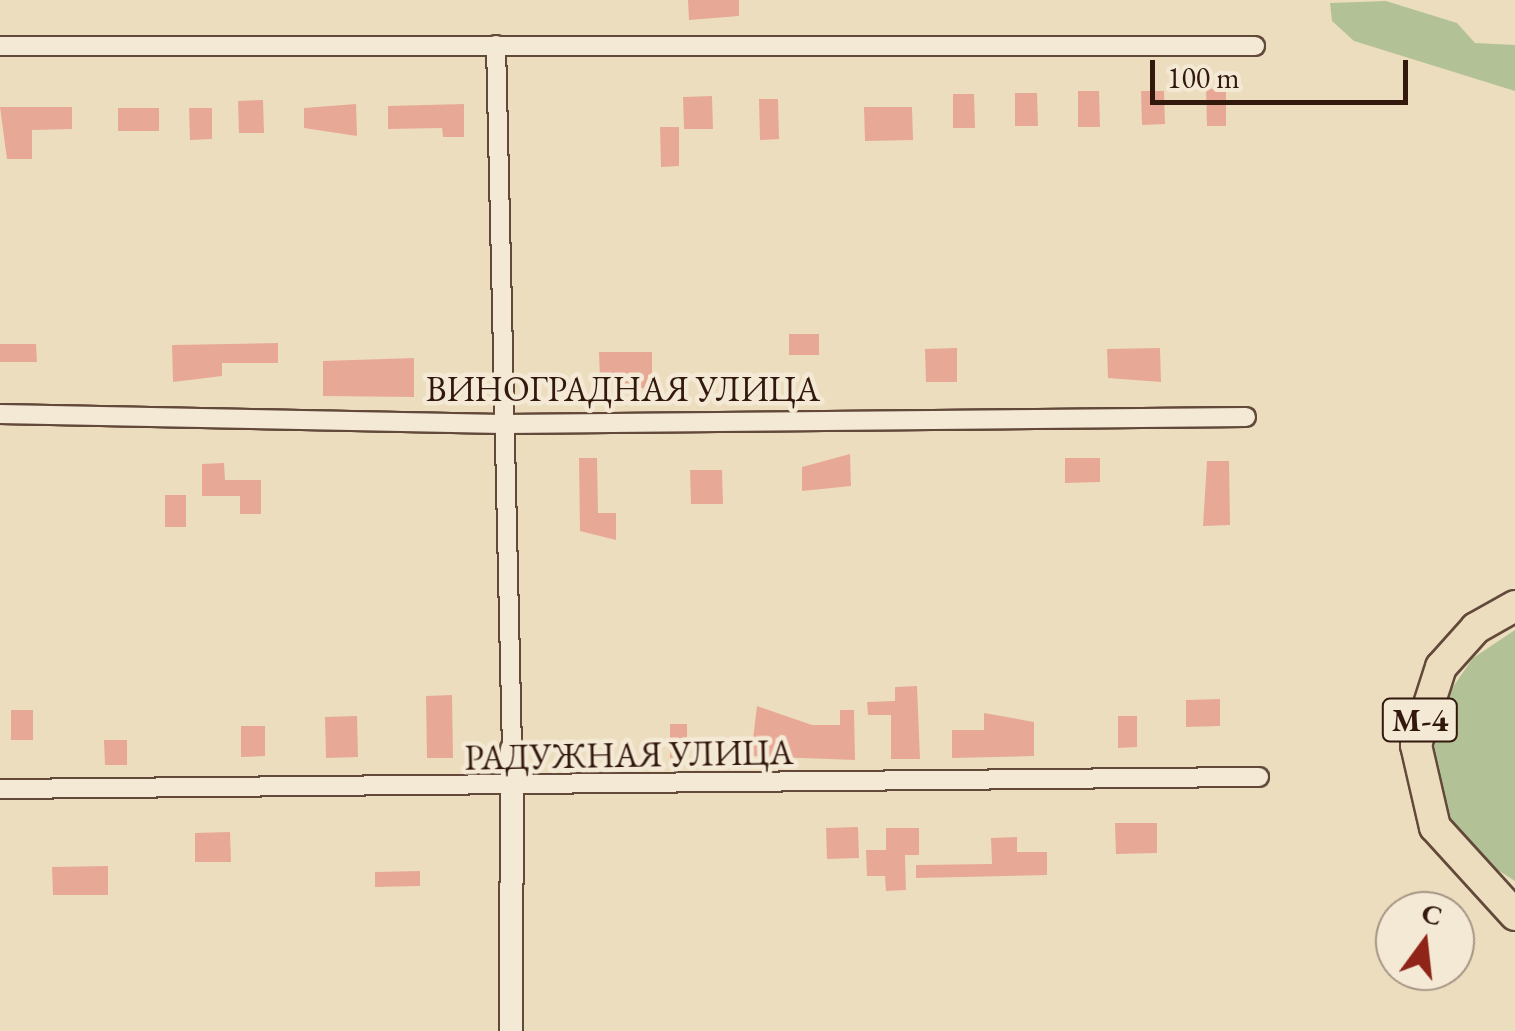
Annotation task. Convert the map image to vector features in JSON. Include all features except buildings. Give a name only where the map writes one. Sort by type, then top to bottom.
[{"type":"highway","name":"М-4","points":[[1515,606],[1458,644],[1421,718],[1424,800],[1461,862],[1515,915]]},
{"type":"highway","points":[[1461,862],[1515,892]]},
{"type":"street","points":[[496,45],[512,749],[511,1031]]},
{"type":"street","points":[[0,46],[1255,46]]},
{"type":"street","name":"ВИНОГРАДНАЯ УЛИЦА","points":[[0,414],[505,424],[1246,417]]},
{"type":"street","name":"РАДУЖНАЯ УЛИЦА","points":[[0,789],[512,790],[1259,777]]},
{"type":"green space","points":[[1386,1],[1457,23],[1475,43],[1515,45],[1515,91],[1354,41],[1332,21],[1330,3]]},
{"type":"green space","points":[[1515,630],[1515,881],[1471,853],[1443,815],[1431,767],[1439,707],[1473,658]]}]
